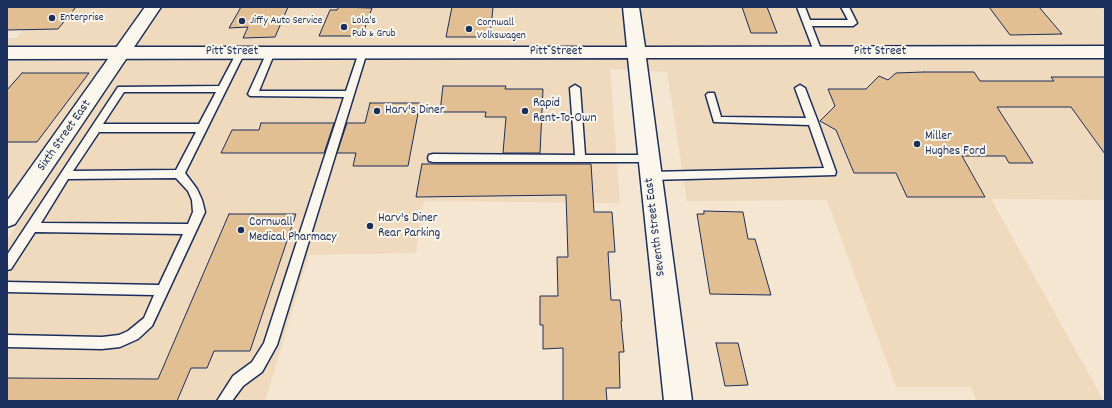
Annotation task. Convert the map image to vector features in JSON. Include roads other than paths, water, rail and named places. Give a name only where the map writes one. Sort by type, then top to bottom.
[{"type":"street","name":"Sixth Street East","points":[[7,218],[153,7]]},
{"type":"street","name":"Seventh Street East","points":[[631,7],[678,401]]},
{"type":"street","name":"Pitt Street","points":[[7,54],[241,52],[1105,52]]},
{"type":"lane","points":[[801,7],[818,52]]},
{"type":"lane","points":[[807,23],[853,23],[845,7]]},
{"type":"lane","points":[[179,174],[241,52]]},
{"type":"lane","points":[[271,52],[253,94],[350,94]]},
{"type":"lane","points":[[224,401],[238,381],[258,367],[270,345],[363,52]]},
{"type":"lane","points":[[575,88],[580,158]]},
{"type":"lane","points":[[433,158],[580,158],[649,167],[831,172],[800,88]]},
{"type":"lane","points":[[7,264],[121,89],[221,89]]},
{"type":"lane","points":[[711,95],[717,120],[813,122]]},
{"type":"lane","points":[[95,128],[202,128]]},
{"type":"lane","points":[[65,176],[179,174]]},
{"type":"lane","points":[[7,341],[102,343],[120,341],[133,335],[148,322],[199,212],[197,200],[192,190],[179,174]]},
{"type":"lane","points":[[32,227],[191,229]]},
{"type":"lane","points":[[7,287],[163,290]]},
{"type":"place","name":"Enterprise","points":[[52,18]]},
{"type":"place","name":"Jiffy Auto Service","points":[[242,21]]},
{"type":"place","name":"Lola's Pub & Grub","points":[[344,27]]},
{"type":"place","name":"Cornwall Volkswagen","points":[[469,29]]},
{"type":"place","name":"Harv's Diner","points":[[377,111]]},
{"type":"place","name":"Rapid Rent-To-Own","points":[[525,111]]},
{"type":"place","name":"Miller Hughes Ford","points":[[917,144]]},
{"type":"place","name":"Harv's Diner Rear Parking","points":[[370,226]]},
{"type":"place","name":"Cornwall Medical Pharmacy","points":[[241,230]]}]
